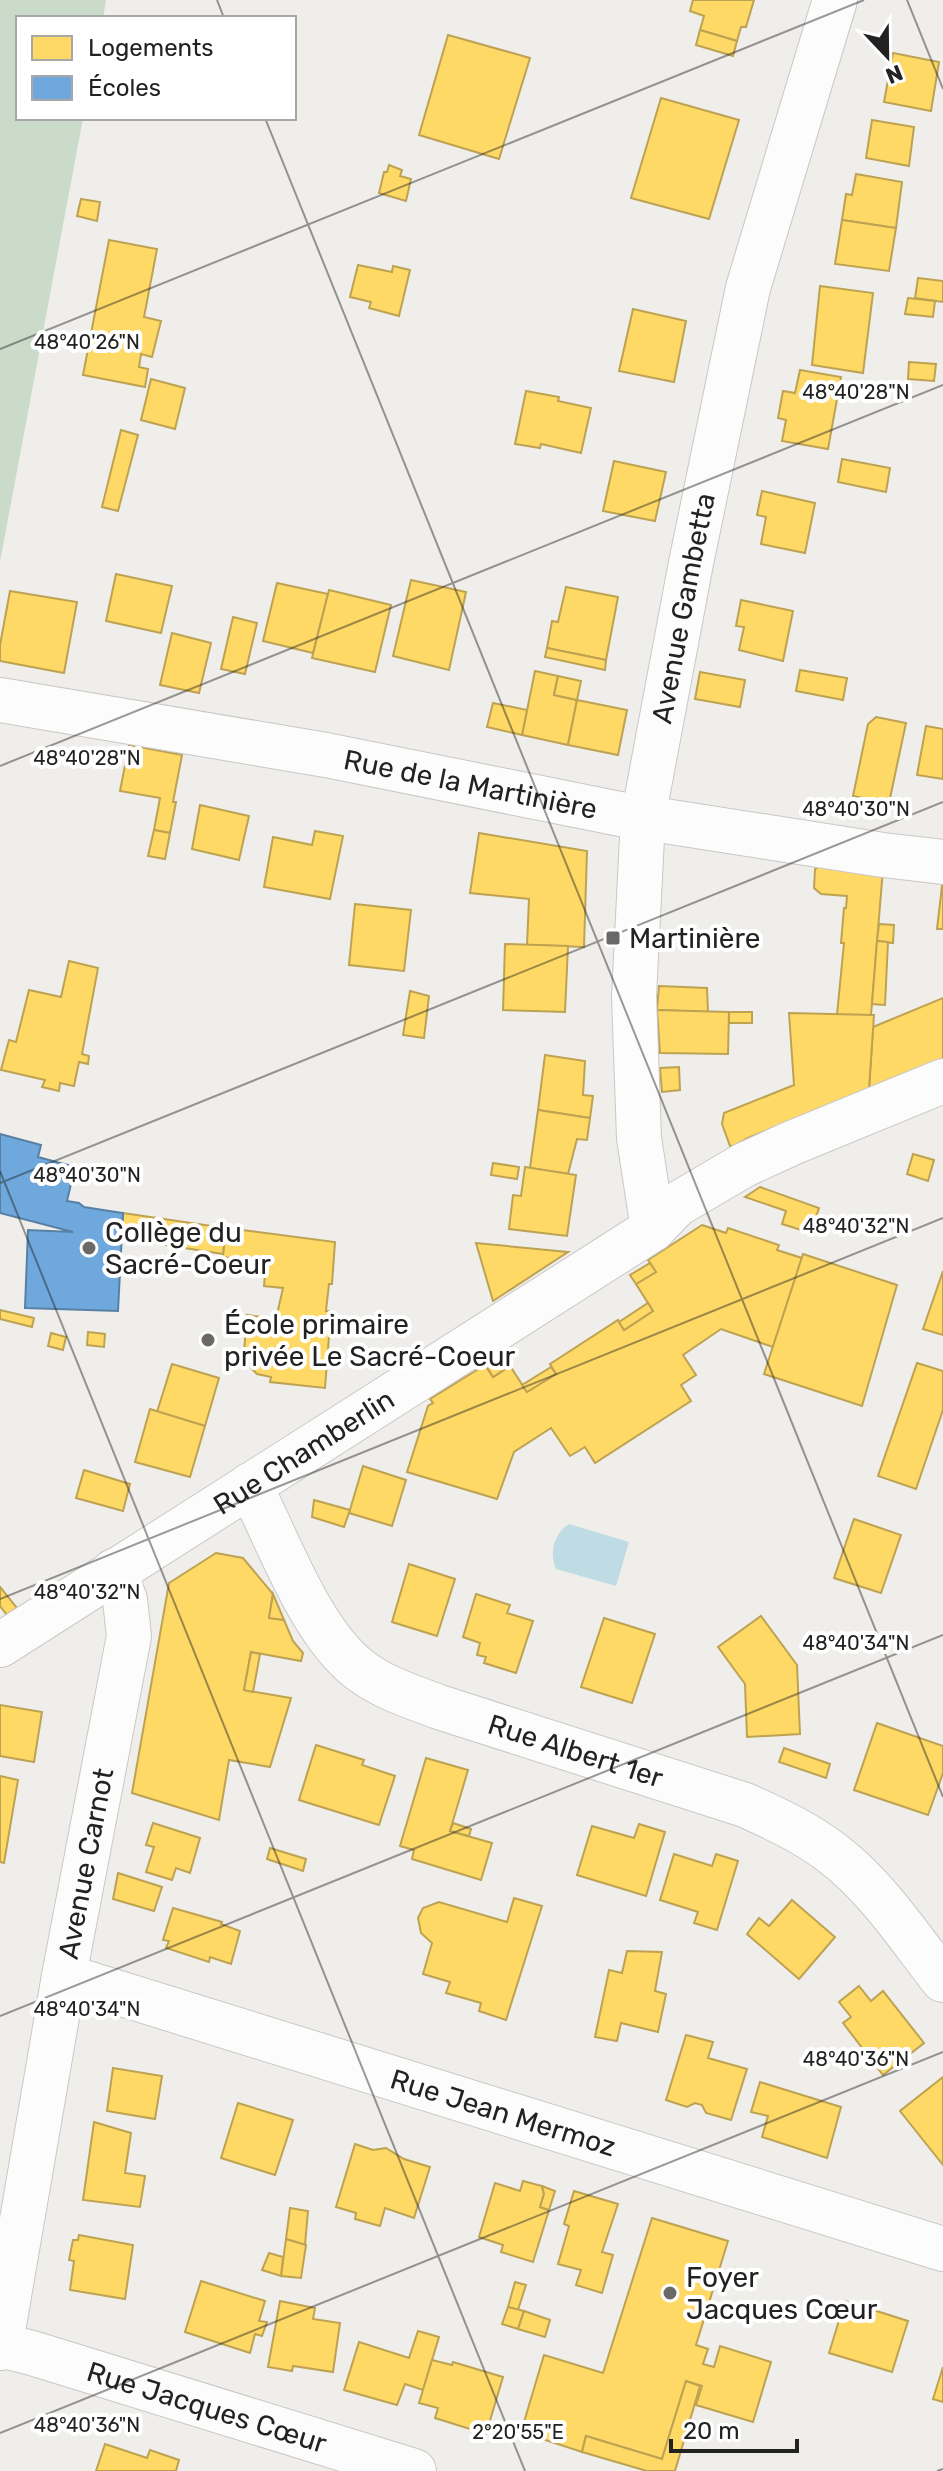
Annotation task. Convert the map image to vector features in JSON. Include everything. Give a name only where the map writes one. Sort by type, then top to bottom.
[{"type":"street","name":"Avenue Gambetta","points":[[653,1229],[639,1138],[634,996],[643,818],[691,563],[748,288],[835,0]]},
{"type":"street","name":"Rue de la Martinière","points":[[0,700],[326,755],[643,818],[943,862]]},
{"type":"street","name":"Rue Chamberlin","points":[[0,1645],[653,1229],[676,1205],[744,1165],[943,1081]]},
{"type":"street","name":"Rue Albert 1er","points":[[250,1485],[319,1625],[334,1646],[361,1671],[396,1690],[439,1707],[745,1805],[793,1828],[833,1854],[869,1887],[943,1980]]},
{"type":"street","name":"Avenue Carnot","points":[[0,2347],[64,1976],[129,1636],[125,1600],[114,1571]]},
{"type":"street","name":"Rue Jean Mermoz","points":[[64,1976],[943,2249]]},
{"type":"street","name":"Rue Jacques Cœur","points":[[0,2347],[48,2357],[414,2471]]},
{"type":"green space","points":[[0,0],[106,0],[103,16],[16,16],[16,120],[83,120],[0,562]]},
{"type":"water","points":[[569,1524],[629,1542],[616,1586],[556,1569],[554,1544]]},
{"type":"building: Logements","points":[[693,0],[754,0],[746,27],[741,27],[737,41],[700,30],[704,16],[690,11]]},
{"type":"building: Logements","points":[[700,30],[737,41],[733,56],[696,45]]},
{"type":"building: Logements","points":[[448,35],[530,58],[499,159],[419,135]]},
{"type":"building: Logements","points":[[893,53],[939,62],[931,111],[884,102]]},
{"type":"building: Logements","points":[[661,98],[739,120],[709,219],[631,198]]},
{"type":"building: Logements","points":[[872,120],[914,127],[909,166],[866,158]]},
{"type":"building: Logements","points":[[389,165],[402,170],[400,176],[411,179],[406,201],[379,193]]},
{"type":"building: Logements","points":[[856,174],[902,182],[896,228],[842,220],[846,194],[852,195]]},
{"type":"building: Logements","points":[[81,199],[100,202],[97,221],[77,216]]},
{"type":"building: Logements","points":[[842,220],[896,228],[889,271],[835,264]]},
{"type":"building: Logements","points":[[109,240],[157,249],[144,317],[161,321],[152,357],[141,354],[139,367],[148,369],[145,387],[83,375]]},
{"type":"building: Logements","points":[[358,265],[392,272],[393,266],[410,270],[399,316],[369,308],[371,302],[350,297]]},
{"type":"building: Logements","points":[[918,278],[943,281],[943,302],[915,298]]},
{"type":"building: Logements","points":[[820,286],[873,293],[863,373],[812,365]]},
{"type":"building: Logements","points":[[908,298],[935,301],[933,317],[905,314]]},
{"type":"building: Logements","points":[[633,309],[686,321],[674,382],[619,371]]},
{"type":"building: Logements","points":[[909,362],[936,364],[934,381],[908,379]]},
{"type":"building: Logements","points":[[800,370],[841,377],[828,449],[782,441],[786,420],[778,418],[783,391],[795,393]]},
{"type":"building: Logements","points":[[151,379],[185,388],[175,429],[141,420]]},
{"type":"building: Logements","points":[[526,391],[559,397],[558,401],[591,408],[581,453],[541,444],[540,448],[515,444]]},
{"type":"building: Logements","points":[[121,430],[138,435],[118,511],[102,507]]},
{"type":"building: Logements","points":[[842,459],[890,468],[886,492],[838,482]]},
{"type":"building: Logements","points":[[614,461],[666,472],[655,521],[603,511]]},
{"type":"building: Logements","points":[[762,491],[815,503],[805,553],[761,544],[766,517],[757,515]]},
{"type":"building: Logements","points":[[116,574],[172,586],[161,633],[106,621]]},
{"type":"building: Logements","points":[[411,580],[466,592],[449,670],[393,656]]},
{"type":"building: Logements","points":[[277,583],[328,594],[313,653],[263,641]]},
{"type":"building: Logements","points":[[566,587],[618,597],[606,660],[547,648],[552,621],[558,622]]},
{"type":"building: Logements","points":[[329,590],[391,605],[375,672],[312,658]]},
{"type":"building: Logements","points":[[10,591],[77,602],[64,673],[0,661]]},
{"type":"building: Logements","points":[[741,600],[793,611],[783,661],[739,650],[744,627],[736,626]]},
{"type":"building: Logements","points":[[233,617],[257,623],[245,674],[221,669]]},
{"type":"building: Logements","points":[[172,633],[211,643],[199,693],[160,685]]},
{"type":"building: Logements","points":[[547,648],[606,660],[605,670],[545,657]]},
{"type":"building: Logements","points":[[800,670],[847,678],[843,700],[796,691]]},
{"type":"building: Logements","points":[[535,671],[558,676],[554,695],[577,700],[568,745],[522,735]]},
{"type":"building: Logements","points":[[700,672],[745,680],[740,707],[695,699]]},
{"type":"building: Logements","points":[[558,676],[581,681],[577,700],[554,695]]},
{"type":"building: Logements","points":[[577,700],[627,710],[618,755],[568,745]]},
{"type":"building: Logements","points":[[493,703],[527,710],[522,735],[487,727]]},
{"type":"building: Logements","points":[[876,717],[906,723],[889,803],[853,796],[868,724]]},
{"type":"building: Logements","points":[[926,726],[943,729],[943,779],[917,775]]},
{"type":"building: Logements","points":[[129,745],[182,755],[170,833],[154,830],[160,798],[120,791]]},
{"type":"building: Logements","points":[[200,805],[249,816],[239,860],[192,849]]},
{"type":"building: Logements","points":[[154,830],[170,833],[165,859],[148,856]]},
{"type":"building: Logements","points":[[315,831],[343,836],[330,899],[264,887],[273,837],[312,845]]},
{"type":"building: Logements","points":[[479,833],[587,851],[584,947],[527,945],[529,899],[470,893]]},
{"type":"building: Logements","points":[[823,864],[883,869],[871,1015],[837,1015],[847,896],[821,894],[814,888],[815,869]]},
{"type":"building: Logements","points":[[943,877],[943,929],[937,929]]},
{"type":"building: Logements","points":[[355,904],[411,910],[404,971],[349,965]]},
{"type":"building: Logements","points":[[879,924],[894,925],[893,943],[877,941]]},
{"type":"building: Logements","points":[[877,941],[888,942],[885,1005],[872,1004]]},
{"type":"building: Logements","points":[[505,944],[568,946],[565,1012],[503,1010]]},
{"type":"building: Logements","points":[[69,961],[98,968],[82,1054],[89,1056],[88,1064],[79,1062],[74,1086],[60,1083],[59,1091],[42,1087],[45,1080],[1,1070],[9,1040],[16,1042],[29,990],[61,997]]},
{"type":"building: Logements","points":[[659,986],[707,988],[708,1012],[657,1010]]},
{"type":"building: Logements","points":[[410,991],[429,996],[424,1038],[403,1035]]},
{"type":"building: Logements","points":[[943,998],[943,1059],[869,1089],[873,1027]]},
{"type":"building: Logements","points":[[657,1010],[729,1012],[728,1054],[660,1053]]},
{"type":"building: Logements","points":[[729,1012],[752,1012],[752,1023],[729,1023]]},
{"type":"building: Logements","points":[[789,1013],[874,1015],[869,1089],[730,1146],[722,1124],[724,1113],[794,1085]]},
{"type":"building: Logements","points":[[545,1055],[585,1061],[583,1095],[593,1096],[590,1118],[538,1110]]},
{"type":"building: Logements","points":[[679,1067],[680,1090],[662,1092],[660,1068]]},
{"type":"building: Logements","points":[[538,1110],[590,1118],[587,1140],[577,1139],[568,1174],[530,1168]]},
{"type":"building: Logements","points":[[913,1154],[934,1160],[928,1181],[907,1174]]},
{"type":"building: Logements","points":[[493,1163],[519,1167],[517,1179],[491,1175]]},
{"type":"building: Logements","points":[[525,1167],[576,1175],[567,1236],[509,1229],[513,1195],[521,1196]]},
{"type":"building: Logements","points":[[760,1187],[819,1208],[811,1233],[782,1224],[786,1211],[745,1197]]},
{"type":"building: Logements","points":[[123,1213],[226,1228],[223,1254],[121,1238]]},
{"type":"building: Logements","points":[[702,1225],[726,1233],[728,1228],[779,1245],[777,1250],[802,1258],[773,1347],[721,1329],[683,1355],[696,1375],[681,1385],[691,1401],[595,1463],[585,1447],[570,1456],[551,1428],[514,1452],[497,1499],[407,1472],[428,1406],[433,1403],[430,1399],[485,1365],[493,1377],[510,1366],[527,1392],[556,1374],[550,1364],[618,1320],[624,1330],[653,1311],[636,1284],[656,1272],[648,1260]]},
{"type":"building: Logements","points":[[226,1228],[335,1242],[332,1284],[329,1284],[326,1311],[331,1311],[325,1388],[270,1382],[271,1377],[257,1374],[251,1368],[244,1352],[247,1315],[276,1319],[283,1288],[264,1286],[266,1263],[223,1257]]},
{"type":"building: Logements","points":[[476,1243],[568,1252],[493,1301]]},
{"type":"building: Logements","points":[[803,1254],[897,1285],[862,1406],[764,1374]]},
{"type":"building: Logements","points":[[650,1263],[656,1272],[636,1284],[630,1275]]},
{"type":"building: Logements","points":[[943,1271],[943,1335],[923,1329]]},
{"type":"building: Logements","points":[[648,1303],[653,1311],[624,1330],[619,1322]]},
{"type":"building: Logements","points":[[0,1310],[34,1318],[32,1327],[0,1319]]},
{"type":"building: Logements","points":[[88,1332],[105,1334],[104,1347],[87,1345]]},
{"type":"building: Logements","points":[[51,1333],[66,1337],[63,1350],[48,1346]]},
{"type":"building: Logements","points":[[504,1356],[510,1366],[493,1377],[487,1367]]},
{"type":"building: Logements","points":[[917,1363],[943,1371],[943,1410],[916,1489],[878,1476]]},
{"type":"building: Logements","points":[[172,1364],[219,1378],[205,1426],[157,1412]]},
{"type":"building: Logements","points":[[551,1367],[556,1374],[527,1392],[522,1385]]},
{"type":"building: Logements","points":[[150,1409],[205,1426],[190,1477],[135,1462]]},
{"type":"building: Logements","points":[[363,1466],[406,1480],[392,1526],[349,1513]]},
{"type":"building: Logements","points":[[84,1470],[130,1484],[123,1511],[76,1498]]},
{"type":"building: Logements","points":[[314,1500],[350,1510],[344,1527],[312,1517]]},
{"type":"building: Logements","points":[[854,1519],[901,1535],[881,1593],[834,1578]]},
{"type":"building: Logements","points":[[216,1553],[243,1558],[273,1594],[269,1618],[284,1620],[293,1641],[303,1653],[301,1661],[251,1652],[244,1690],[291,1698],[270,1767],[229,1760],[219,1820],[132,1793],[169,1583]]},
{"type":"building: Logements","points":[[409,1564],[455,1579],[437,1636],[392,1622]]},
{"type":"building: Logements","points":[[0,1587],[17,1608],[7,1615],[0,1606]]},
{"type":"building: Logements","points":[[273,1594],[284,1620],[269,1618]]},
{"type":"building: Logements","points":[[476,1594],[510,1605],[507,1613],[533,1621],[516,1673],[484,1663],[486,1657],[477,1655],[480,1643],[463,1637]]},
{"type":"building: Logements","points":[[761,1616],[797,1665],[800,1734],[747,1737],[745,1684],[718,1647]]},
{"type":"building: Logements","points":[[604,1618],[655,1634],[632,1703],[581,1687]]},
{"type":"building: Logements","points":[[251,1652],[260,1654],[253,1692],[244,1690]]},
{"type":"building: Logements","points":[[0,1705],[42,1712],[34,1762],[0,1756]]},
{"type":"building: Logements","points":[[877,1723],[943,1746],[943,1773],[928,1815],[854,1790]]},
{"type":"building: Logements","points":[[316,1745],[364,1760],[362,1765],[395,1776],[379,1825],[299,1800]]},
{"type":"building: Logements","points":[[784,1748],[830,1764],[826,1778],[779,1762]]},
{"type":"building: Logements","points":[[426,1758],[468,1770],[450,1831],[492,1843],[481,1880],[412,1859],[414,1850],[400,1846]]},
{"type":"building: Logements","points":[[0,1776],[18,1780],[4,1863],[0,1862]]},
{"type":"building: Logements","points":[[153,1823],[200,1838],[190,1873],[176,1868],[172,1880],[146,1872],[154,1847],[146,1845]]},
{"type":"building: Logements","points":[[453,1823],[471,1829],[469,1836],[450,1831]]},
{"type":"building: Logements","points":[[639,1824],[665,1832],[646,1896],[577,1875],[592,1826],[634,1838]]},
{"type":"building: Logements","points":[[270,1848],[306,1859],[303,1871],[267,1859]]},
{"type":"building: Logements","points":[[674,1854],[712,1866],[716,1854],[738,1861],[717,1930],[694,1923],[698,1912],[660,1900]]},
{"type":"building: Logements","points":[[118,1873],[162,1887],[154,1911],[113,1899]]},
{"type":"building: Logements","points":[[514,1898],[542,1906],[506,2020],[479,2011],[481,2003],[446,1993],[450,1982],[423,1974],[432,1943],[421,1933],[418,1918],[423,1908],[439,1902],[507,1922]]},
{"type":"building: Logements","points":[[792,1900],[835,1937],[799,1979],[747,1934],[759,1918],[769,1926]]},
{"type":"building: Logements","points":[[173,1908],[222,1922],[240,1931],[231,1964],[210,1957],[209,1962],[166,1948],[169,1941],[163,1940]]},
{"type":"building: Logements","points":[[627,1951],[662,1952],[655,1991],[666,1994],[658,2032],[621,2023],[617,2041],[595,2037],[609,1970],[622,1973]]},
{"type":"building: Logements","points":[[859,1986],[871,2001],[883,1991],[924,2043],[883,2075],[843,2023],[851,2017],[839,2002]]},
{"type":"building: Logements","points":[[686,2035],[713,2042],[708,2058],[747,2069],[731,2120],[706,2113],[702,2105],[695,2103],[687,2107],[666,2100]]},
{"type":"building: Logements","points":[[113,2068],[162,2076],[155,2119],[107,2111]]},
{"type":"building: Logements","points":[[943,2077],[943,2165],[900,2111]]},
{"type":"building: Logements","points":[[760,2082],[841,2107],[827,2158],[762,2137],[768,2116],[751,2112]]},
{"type":"building: Logements","points":[[238,2103],[293,2120],[275,2175],[221,2158]]},
{"type":"building: Logements","points":[[94,2122],[131,2133],[125,2173],[145,2176],[140,2207],[83,2200]]},
{"type":"building: Logements","points":[[355,2144],[373,2150],[386,2148],[404,2159],[430,2167],[414,2218],[385,2208],[380,2226],[355,2219],[356,2213],[336,2207]]},
{"type":"building: Logements","points":[[523,2181],[542,2186],[544,2194],[540,2207],[549,2210],[533,2262],[501,2252],[503,2245],[479,2237],[495,2183],[520,2191]]},
{"type":"building: Logements","points":[[542,2186],[555,2191],[549,2210],[540,2207],[544,2194]]},
{"type":"building: Logements","points":[[574,2191],[618,2204],[602,2252],[613,2255],[602,2293],[576,2285],[581,2270],[558,2264],[569,2226],[564,2224]]},
{"type":"building: Logements","points":[[290,2208],[308,2211],[305,2245],[286,2239]]},
{"type":"building: Logements","name":"Foyer Jacques Cœur","points":[[652,2218],[728,2241],[696,2345],[708,2349],[703,2364],[714,2367],[720,2346],[771,2362],[753,2422],[696,2405],[702,2386],[686,2381],[662,2459],[586,2436],[582,2452],[521,2432],[544,2355],[603,2373]]},
{"type":"building: Logements","points":[[79,2235],[133,2245],[125,2299],[70,2290],[74,2261],[69,2260],[73,2240],[78,2240]]},
{"type":"building: Logements","points":[[286,2239],[306,2245],[301,2278],[281,2276]]},
{"type":"building: Logements","points":[[269,2253],[283,2257],[281,2276],[262,2270]]},
{"type":"building: Logements","points":[[201,2281],[265,2301],[259,2321],[267,2322],[262,2336],[255,2334],[250,2353],[185,2332]]},
{"type":"building: Logements","points":[[515,2282],[526,2285],[518,2310],[508,2307]]},
{"type":"building: Logements","points":[[280,2301],[315,2308],[313,2319],[340,2323],[333,2372],[293,2366],[292,2371],[268,2367]]},
{"type":"building: Logements","points":[[845,2301],[908,2321],[892,2372],[829,2353]]},
{"type":"building: Logements","points":[[508,2307],[524,2311],[518,2329],[502,2324]]},
{"type":"building: Logements","points":[[524,2311],[550,2320],[545,2337],[518,2329]]},
{"type":"building: Logements","points":[[418,2331],[439,2337],[423,2390],[405,2384],[397,2405],[344,2390],[359,2342],[409,2358]]},
{"type":"building: Logements","points":[[432,2360],[452,2365],[453,2362],[503,2377],[486,2434],[435,2418],[438,2408],[419,2403]]},
{"type":"building: Logements","points":[[943,2367],[943,2402],[933,2399]]},
{"type":"building: Logements","points":[[686,2381],[700,2386],[675,2471],[647,2471],[582,2452],[586,2436],[662,2459]]},
{"type":"building: Logements","points":[[105,2444],[147,2458],[150,2450],[179,2460],[176,2471],[96,2471]]},
{"type":"building: Écoles","points":[[0,1134],[41,1145],[38,1157],[75,1167],[67,1201],[123,1213],[118,1311],[25,1308],[28,1230],[73,1232],[0,1213]]},
{"type":"place","name":"Martinière","points":[[613,938]]},
{"type":"place","name":"Collège du Sacré-Coeur","points":[[89,1248]]},
{"type":"place","name":"École primaire privée Le Sacré-Coeur","points":[[208,1340]]},
{"type":"place","name":"Foyer Jacques Cœur","points":[[670,2293]]}]
